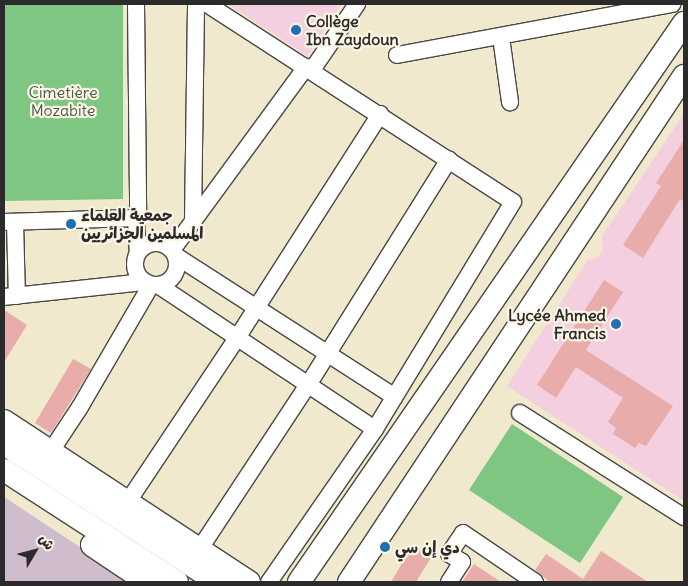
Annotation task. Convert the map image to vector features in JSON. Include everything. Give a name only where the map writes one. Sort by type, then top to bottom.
[{"type":"main road","points":[[299,582],[684,23]]},
{"type":"main road","points":[[349,582],[684,76]]},
{"type":"main road","points":[[4,421],[248,582]]},
{"type":"main road","points":[[4,444],[217,582]]},
{"type":"main road","points":[[4,470],[177,582]]},
{"type":"main road","points":[[4,486],[147,582]]},
{"type":"street","points":[[136,4],[137,272],[151,284],[375,429]]},
{"type":"street","points":[[194,220],[196,4]]},
{"type":"street","points":[[207,4],[380,114],[513,202],[375,429],[269,582]]},
{"type":"street","points":[[174,253],[194,220],[357,4]]},
{"type":"street","points":[[397,55],[672,4]]},
{"type":"street","points":[[501,37],[510,102]]},
{"type":"street","points":[[127,503],[237,338],[380,114]]},
{"type":"street","points":[[199,550],[308,385],[449,159]]},
{"type":"street","points":[[136,218],[9,222],[10,296],[151,284],[170,280],[174,275],[178,262],[174,253]]},
{"type":"street","points":[[138,253],[148,244],[155,243],[167,246],[174,253],[395,397]]},
{"type":"street","points":[[51,451],[80,407],[151,284]]},
{"type":"street","points":[[520,412],[684,517]]},
{"type":"street","points":[[449,582],[462,562],[449,554],[463,533],[535,582]]},
{"type":"shaded area","name":"Collège Ibn Zaydoun","points":[[228,4],[341,4],[307,56]]},
{"type":"shaded area","name":"Lycée Ahmed Francis","points":[[684,113],[684,501],[507,386],[587,261],[598,257],[603,250],[602,236]]},
{"type":"shaded area","points":[[4,497],[133,582],[4,582]]},
{"type":"green space","name":"Cimetière Mozabite","points":[[4,4],[123,4],[123,199],[4,201]]},
{"type":"green space","points":[[512,424],[623,497],[580,563],[469,490]]},
{"type":"building","points":[[684,140],[684,202],[680,199],[643,258],[623,245],[661,186],[656,183]]},
{"type":"building","points":[[604,280],[623,292],[586,350],[673,406],[646,446],[639,443],[635,448],[613,434],[616,428],[608,422],[623,398],[576,367],[556,398],[537,385]]},
{"type":"building","points":[[4,310],[27,325],[4,362]]},
{"type":"building","points":[[73,359],[91,369],[51,433],[35,423]]},
{"type":"building","points":[[413,545],[432,556],[416,582],[391,582]]},
{"type":"building","points":[[601,551],[648,582],[550,582],[535,570],[546,554],[583,579]]},
{"type":"building","points":[[474,564],[501,582],[462,582]]},
{"type":"place","name":"Collège Ibn Zaydoun","points":[[296,30]]},
{"type":"place","name":"جمعية العلماء المسلمين الجزائريين","points":[[71,224]]},
{"type":"place","name":"Lycée Ahmed Francis","points":[[616,324]]},
{"type":"place","name":"دي إن سي","points":[[385,547]]}]
